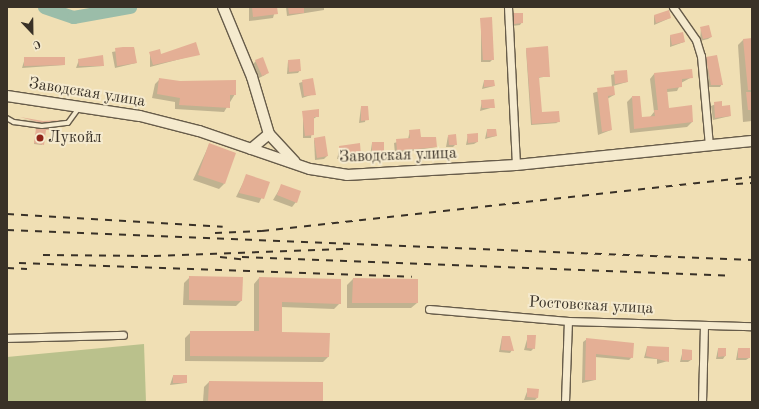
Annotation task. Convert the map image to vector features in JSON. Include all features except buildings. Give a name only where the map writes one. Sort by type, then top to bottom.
[{"type":"main road","points":[[223,7],[252,77],[269,134],[298,165]]},
{"type":"main road","name":"Заводская улица","points":[[7,96],[82,105],[140,116],[251,149],[298,165],[360,176],[516,165],[752,141]]},
{"type":"main road","points":[[251,149],[269,134]]},
{"type":"street","points":[[508,7],[516,165]]},
{"type":"street","points":[[673,7],[696,40],[701,56],[709,146]]},
{"type":"street","name":"Ростовская улица","points":[[429,309],[568,321],[752,326]]},
{"type":"street","points":[[565,402],[568,321]]},
{"type":"street","points":[[702,402],[704,325]]},
{"type":"street","points":[[7,338],[122,335]]},
{"type":"lane","points":[[7,118],[14,122],[42,126],[68,123],[82,105]]},
{"type":"green space","points":[[144,344],[146,402],[7,402],[7,357]]},
{"type":"waterway","points":[[44,7],[73,17],[130,7]]},
{"type":"railway","points":[[215,233],[262,231],[752,177]]},
{"type":"railway","points":[[736,184],[752,183]]},
{"type":"railway","points":[[7,214],[223,227]]},
{"type":"railway","points":[[7,230],[752,260]]},
{"type":"railway","points":[[43,255],[154,256],[344,249]]},
{"type":"railway","points":[[220,257],[248,260]]},
{"type":"railway","points":[[242,257],[732,276]]},
{"type":"railway","points":[[19,263],[412,277]]},
{"type":"railway","points":[[7,268],[27,269]]},
{"type":"place","name":"Лукойл","points":[[40,138]]}]
